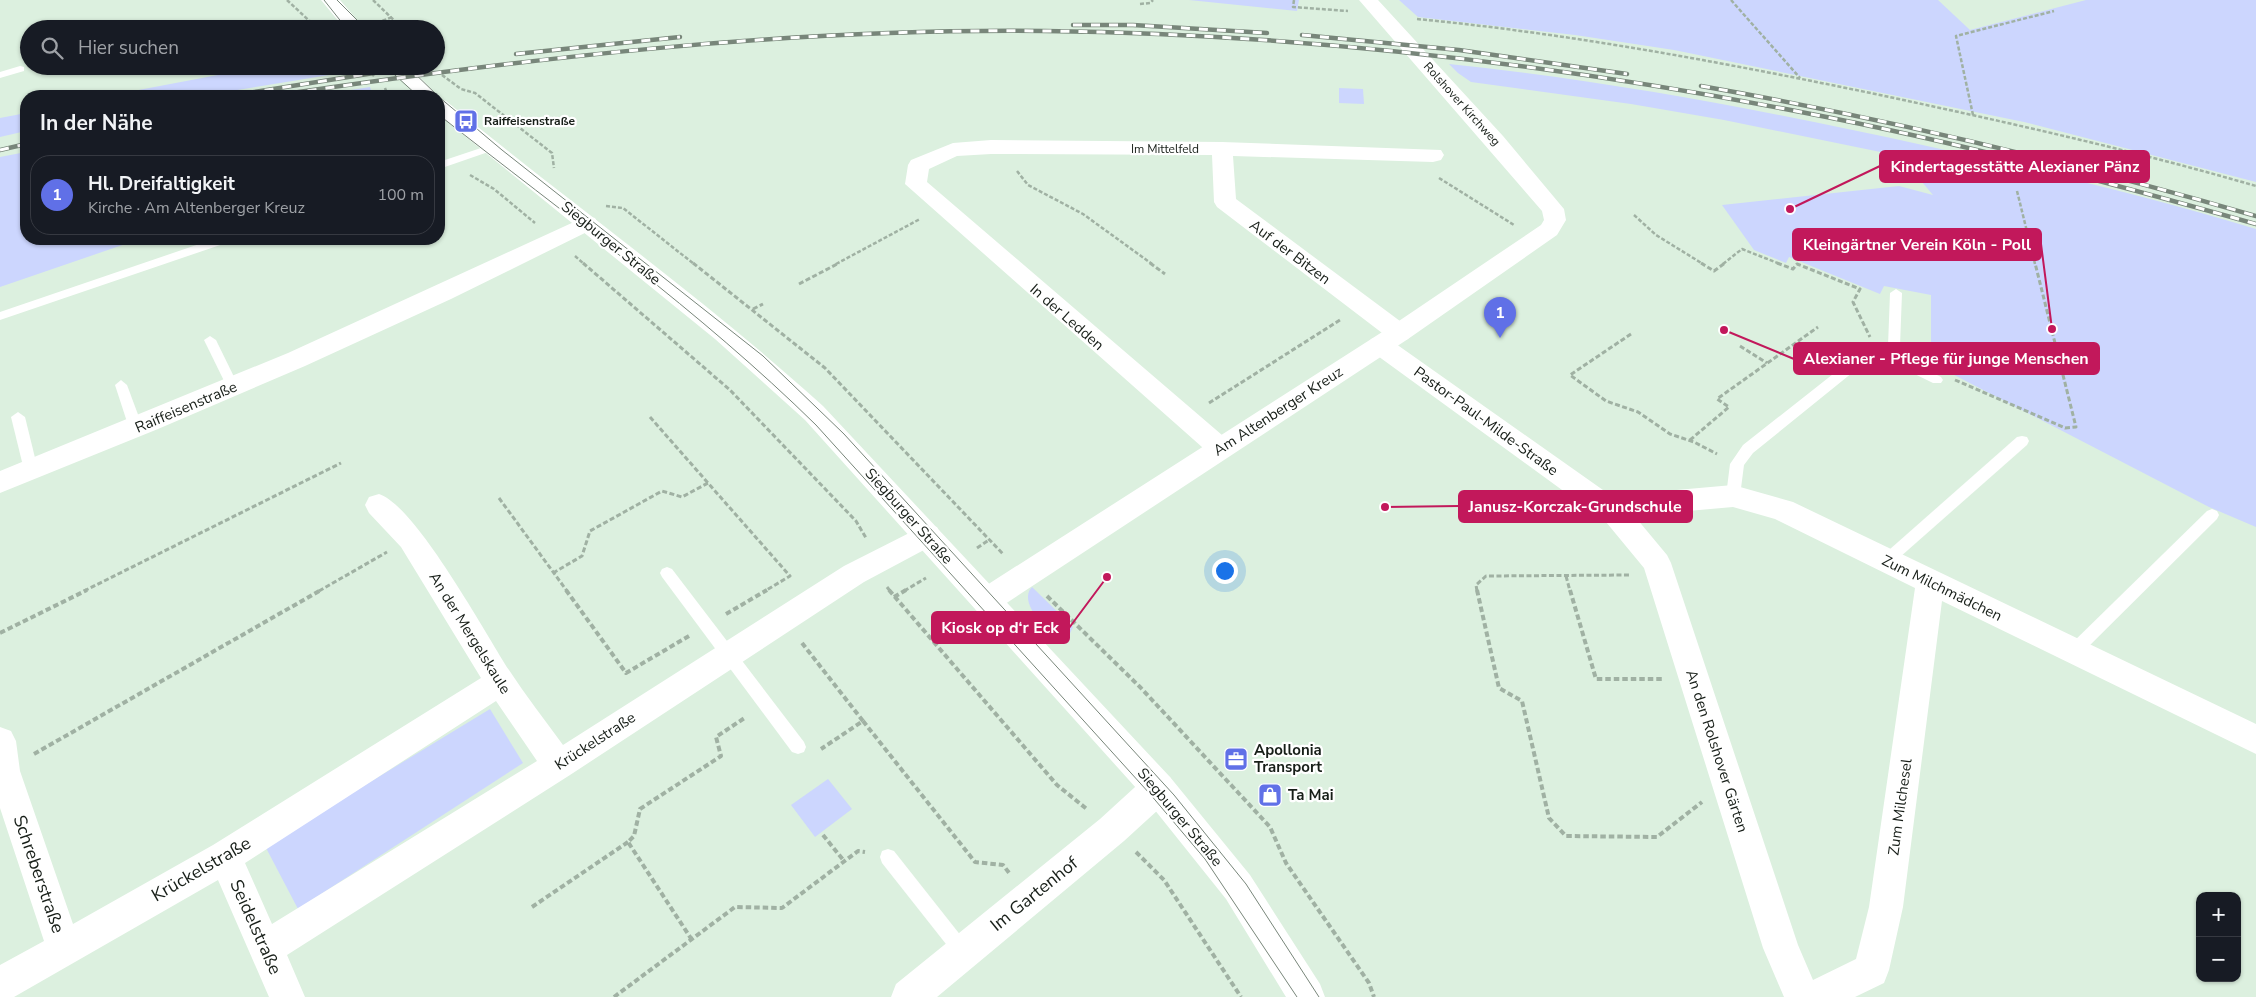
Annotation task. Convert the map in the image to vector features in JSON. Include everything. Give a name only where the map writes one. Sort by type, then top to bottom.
[{"type":"street","points":[[330,0],[348,20]]},
{"type":"street","name":"Rolshover Kirchweg","points":[[1368,0],[1495,140],[1553,209]]},
{"type":"street","points":[[406,75],[422,90]]},
{"type":"street","name":"Siegburger Straße","points":[[445,110],[768,369],[814,413],[1158,788],[1238,887],[1308,997]]},
{"type":"street","name":"Im Mittelfeld","points":[[916,184],[919,165],[952,150],[990,147],[1222,149],[1433,155]]},
{"type":"street","name":"Auf der Bitzen","points":[[1222,149],[1225,202],[1362,306],[1389,339]]},
{"type":"street","name":"In der Ledden","points":[[916,184],[940,208],[1220,448]]},
{"type":"street","name":"Am Altenberger Kreuz","points":[[986,601],[1389,339],[1549,230],[1554,220],[1553,209]]},
{"type":"street","name":"Raiffeisenstraße","points":[[0,482],[233,387],[462,286],[587,223]]},
{"type":"street","name":"Pastor-Paul-Milde-Straße","points":[[1389,339],[1616,514]]},
{"type":"street","name":"Zum Milchmädchen","points":[[1616,514],[1654,503],[1733,496],[1783,510],[2256,740]]},
{"type":"street","name":"An der Mergelskaule","points":[[379,505],[411,538],[500,682],[559,765]]},
{"type":"street","name":"An den Rolshover Gärten","points":[[1616,514],[1657,563],[1781,948],[1802,997]]},
{"type":"street","name":"Krückelstraße","points":[[264,949],[559,765],[875,562],[927,535]]},
{"type":"street","name":"Zum Milchesel","points":[[1816,997],[1871,970],[1886,907],[1930,582]]},
{"type":"street","name":"Krückelstraße","points":[[0,985],[225,857],[500,682]]},
{"type":"street","name":"Schreberstraße","points":[[2,756],[64,948]]},
{"type":"street","name":"Im Gartenhof","points":[[909,997],[1112,830],[1158,788]]},
{"type":"street","name":"Seidelstraße","points":[[225,857],[264,949],[287,997]]},
{"type":"lane","points":[[0,75],[20,69]]},
{"type":"lane","points":[[445,164],[490,148]]},
{"type":"lane","points":[[0,316],[208,245]]},
{"type":"lane","points":[[1888,356],[1894,346],[1896,293]]},
{"type":"lane","points":[[210,340],[233,387]]},
{"type":"lane","points":[[1733,496],[1737,464],[1748,449],[1865,355],[1888,356],[1937,380]]},
{"type":"lane","points":[[121,385],[136,428]]},
{"type":"lane","points":[[18,418],[31,470]]},
{"type":"lane","points":[[1886,561],[2022,441]]},
{"type":"lane","points":[[2073,652],[2212,515]]},
{"type":"lane","points":[[667,573],[798,747]]},
{"type":"lane","points":[[888,857],[963,952]]},
{"type":"path","points":[[287,0],[308,20]]},
{"type":"path","points":[[373,0],[394,20]]},
{"type":"path","points":[[1140,4],[1150,3],[1153,0]]},
{"type":"path","points":[[1294,0],[1293,7],[1367,13],[1574,38],[1673,53],[2024,126],[2256,186]]},
{"type":"path","points":[[1731,0],[1801,79]]},
{"type":"path","points":[[1973,115],[1956,36],[2054,11]]},
{"type":"path","points":[[990,147],[1025,178],[1028,185],[1083,214],[1119,238],[1165,274]]},
{"type":"path","points":[[1433,155],[1440,178],[1518,228]]},
{"type":"path","points":[[451,161],[494,189],[555,239],[730,390],[856,521],[868,542],[882,580],[894,597],[1057,784],[1112,830],[1164,880],[1241,997]]},
{"type":"path","points":[[1921,372],[1934,370],[2065,428],[2076,427],[2018,191]]},
{"type":"path","points":[[799,284],[940,208]]},
{"type":"path","points":[[1634,215],[1656,235],[1714,271],[1742,249],[1793,270],[1797,264],[1860,289],[1853,302],[1873,342],[1888,356]]},
{"type":"path","points":[[753,309],[763,304]]},
{"type":"path","points":[[1185,418],[1362,306]]},
{"type":"path","points":[[1689,441],[1729,407],[1717,398],[1818,327]]},
{"type":"path","points":[[1631,334],[1570,375],[1606,401],[1638,412],[1670,434],[1737,464]]},
{"type":"path","points":[[1740,346],[1766,363]]},
{"type":"path","points":[[499,498],[626,673],[790,576],[650,417]]},
{"type":"path","points":[[0,633],[341,463]]},
{"type":"path","points":[[554,573],[582,556],[590,530],[662,491],[682,497],[708,484]]},
{"type":"path","points":[[2,756],[411,538]]},
{"type":"path","points":[[1660,575],[1486,576],[1476,584],[1499,688],[1522,701],[1550,818],[1566,836],[1657,838],[1727,783]]},
{"type":"path","points":[[1024,576],[1082,628],[1141,688],[1270,827],[1286,863],[1369,983],[1374,997]]},
{"type":"path","points":[[1566,576],[1596,679],[1693,679]]},
{"type":"path","points":[[795,647],[803,642],[974,862],[1003,865],[1029,898]]},
{"type":"path","points":[[532,907],[628,842],[634,836],[640,810],[721,756],[716,737],[766,704]]},
{"type":"path","points":[[798,747],[811,744],[817,752],[863,721]]},
{"type":"path","points":[[823,834],[844,862]]},
{"type":"path","points":[[628,842],[692,940]]},
{"type":"path","points":[[614,997],[735,907],[782,908],[858,851],[888,857]]},
{"type":"shaded area","points":[[1189,0],[1299,0],[1297,11]]},
{"type":"shaded area","points":[[1399,0],[1938,0],[1970,30],[2086,0],[2256,0],[2256,182],[2024,122],[1674,50],[1575,35],[1418,17]]},
{"type":"shaded area","points":[[1449,64],[1629,88],[1808,121],[2051,174],[2174,205],[2256,229],[2256,527],[2209,507],[1931,363],[1931,295],[1884,286],[1880,294],[1789,257],[1786,263],[1754,250],[1722,205],[1899,186],[1933,195],[1900,156],[1724,120],[1631,104],[1471,82]]},
{"type":"shaded area","points":[[218,75],[329,75],[237,90],[139,90]]},
{"type":"shaded area","points":[[370,87],[371,90],[351,90]]},
{"type":"shaded area","points":[[1339,88],[1363,89],[1364,104],[1339,103]]},
{"type":"shaded area","points":[[20,114],[20,132],[0,137],[0,118]]},
{"type":"shaded area","points":[[20,153],[20,245],[122,245],[0,287],[0,157]]},
{"type":"shaded area","points":[[1032,587],[1073,627],[1065,644],[1052,634],[1032,610],[1028,594]]},
{"type":"shaded area","points":[[490,709],[523,763],[298,909],[265,846]]},
{"type":"shaded area","points":[[828,779],[852,809],[815,837],[791,805]]},
{"type":"tram line","points":[[324,0],[340,20]]},
{"type":"tram line","points":[[337,0],[357,20]]},
{"type":"tram line","points":[[395,75],[411,90]]},
{"type":"tram line","points":[[416,75],[432,90]]},
{"type":"tram line","points":[[445,102],[502,150],[763,356],[844,434],[1174,795],[1246,884],[1319,997]]},
{"type":"tram line","points":[[445,120],[679,303],[772,383],[816,425],[1150,794],[1205,859],[1297,997]]},
{"type":"railway","points":[[1073,25],[1133,25],[1267,33]]},
{"type":"railway","points":[[445,72],[657,48],[754,40],[948,31],[1141,33],[1332,45],[1522,66],[1617,80],[1863,124],[2088,178],[2256,224]]},
{"type":"railway","points":[[1302,35],[1459,50],[1627,74]]},
{"type":"railway","points":[[516,54],[680,37]]},
{"type":"railway","points":[[267,90],[361,75]]},
{"type":"railway","points":[[313,90],[420,75]]},
{"type":"railway","points":[[1701,86],[1841,113],[2050,160],[2256,216]]},
{"type":"railway","points":[[0,150],[20,145]]},
{"type":"place","name":"Raiffeisenstraße","points":[[466,121]]},
{"type":"place","name":"Kindertagesstätte Alexianer Pänz","points":[[1790,209]]},
{"type":"place","name":"Kleingärtner Verein Köln - Poll","points":[[2052,329]]},
{"type":"place","name":"Alexianer - Pflege für junge Menschen","points":[[1724,330]]},
{"type":"place","name":"Hl. Dreifaltigkeit","points":[[1500,338]]},
{"type":"place","name":"Janusz-Korczak-Grundschule","points":[[1385,507]]},
{"type":"place","name":"Kiosk op d‘r Eck","points":[[1107,577]]},
{"type":"place","name":"Apollonia Transport","points":[[1236,759]]},
{"type":"place","name":"Ta Mai","points":[[1270,795]]}]
